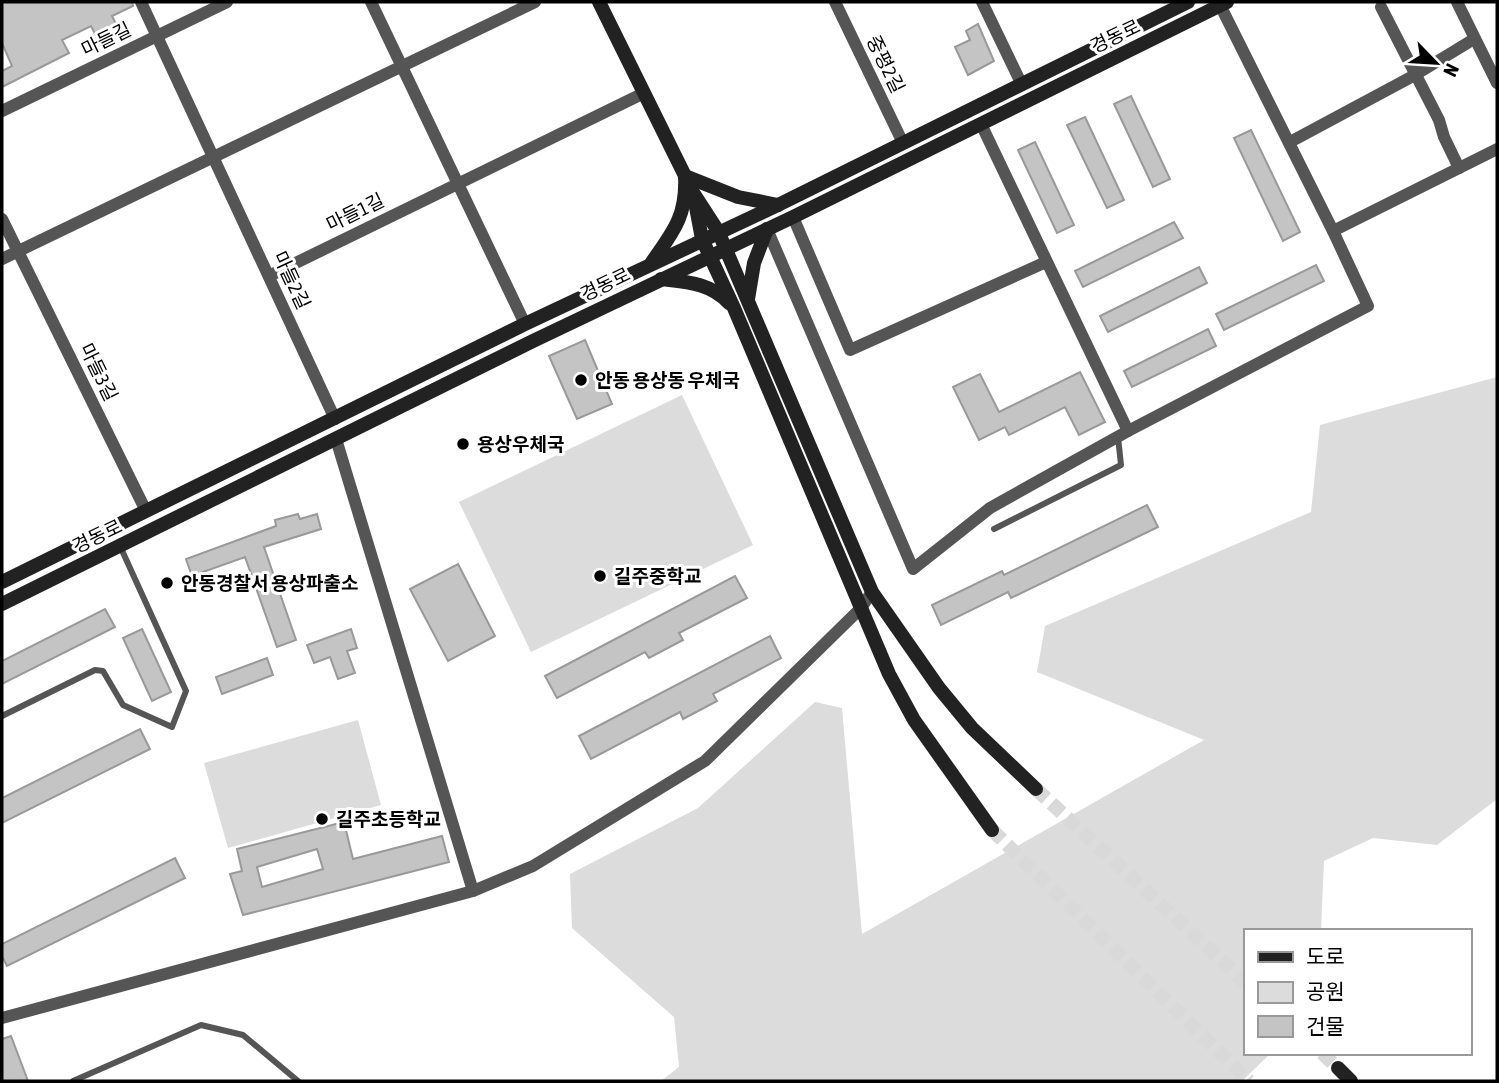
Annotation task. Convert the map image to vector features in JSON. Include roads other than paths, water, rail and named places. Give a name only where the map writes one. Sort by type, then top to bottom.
[{"type":"street","name":"마들2길","points":[[141,2],[335,419]]},
{"type":"street","name":"마들길","points":[[2,111],[227,2]]},
{"type":"street","points":[[371,2],[525,324]]},
{"type":"street","points":[[2,258],[535,2]]},
{"type":"street","points":[[599,2],[694,194],[726,249],[872,592],[972,728],[1036,789]]},
{"type":"street","name":"중평2길","points":[[835,2],[903,143]]},
{"type":"street","points":[[982,2],[1023,85]]},
{"type":"street","name":"경동로","points":[[2,582],[525,324],[778,205],[1188,2]]},
{"type":"street","points":[[1457,2],[1497,83]]},
{"type":"street","points":[[767,229],[913,569],[990,508],[1123,434],[1368,306],[1224,4]]},
{"type":"street","name":"경동로","points":[[2,604],[1224,4]]},
{"type":"street","points":[[1381,7],[1439,120],[1459,168]]},
{"type":"street","points":[[1290,142],[1415,75],[1474,39]]},
{"type":"street","name":"마들1길","points":[[269,276],[644,93]]},
{"type":"street","points":[[981,124],[1123,434]]},
{"type":"street","points":[[1333,232],[1497,149]]},
{"type":"street","points":[[685,176],[738,197],[778,205]]},
{"type":"street","points":[[652,263],[676,228],[683,212],[685,176]]},
{"type":"street","points":[[694,194],[702,239],[734,308],[889,674],[914,720],[992,830]]},
{"type":"street","points":[[793,217],[850,350],[1046,262]]},
{"type":"street","name":"마들3길","points":[[2,219],[146,510]]},
{"type":"street","points":[[748,300],[754,263],[767,229]]},
{"type":"street","points":[[660,279],[707,287],[721,294],[734,308]]},
{"type":"street","points":[[336,439],[473,891]]},
{"type":"street","points":[[2,1018],[473,891],[533,866],[705,761],[861,608],[872,592]]},
{"type":"street","points":[[1338,1068],[1351,1081]]},
{"type":"lane","points":[[994,529],[1121,465],[1123,434]]},
{"type":"lane","points":[[2,716],[95,670],[103,671],[123,705],[172,727],[186,691],[120,546]]},
{"type":"lane","points":[[73,1081],[201,1025],[243,1035],[298,1081]]},
{"type":"tunnel","points":[[1036,789],[1244,981]]},
{"type":"tunnel","points":[[992,830],[1249,1081]]},
{"type":"tunnel","points":[[1324,1055],[1338,1068]]},
{"type":"place","name":"안동 용상동 우체국","points":[[581,380]]},
{"type":"place","name":"용상우체국","points":[[463,444]]},
{"type":"place","name":"길주중학교","points":[[600,576]]},
{"type":"place","name":"안동경찰서 용상파출소","points":[[167,583]]},
{"type":"place","name":"길주초등학교","points":[[322,819]]}]
